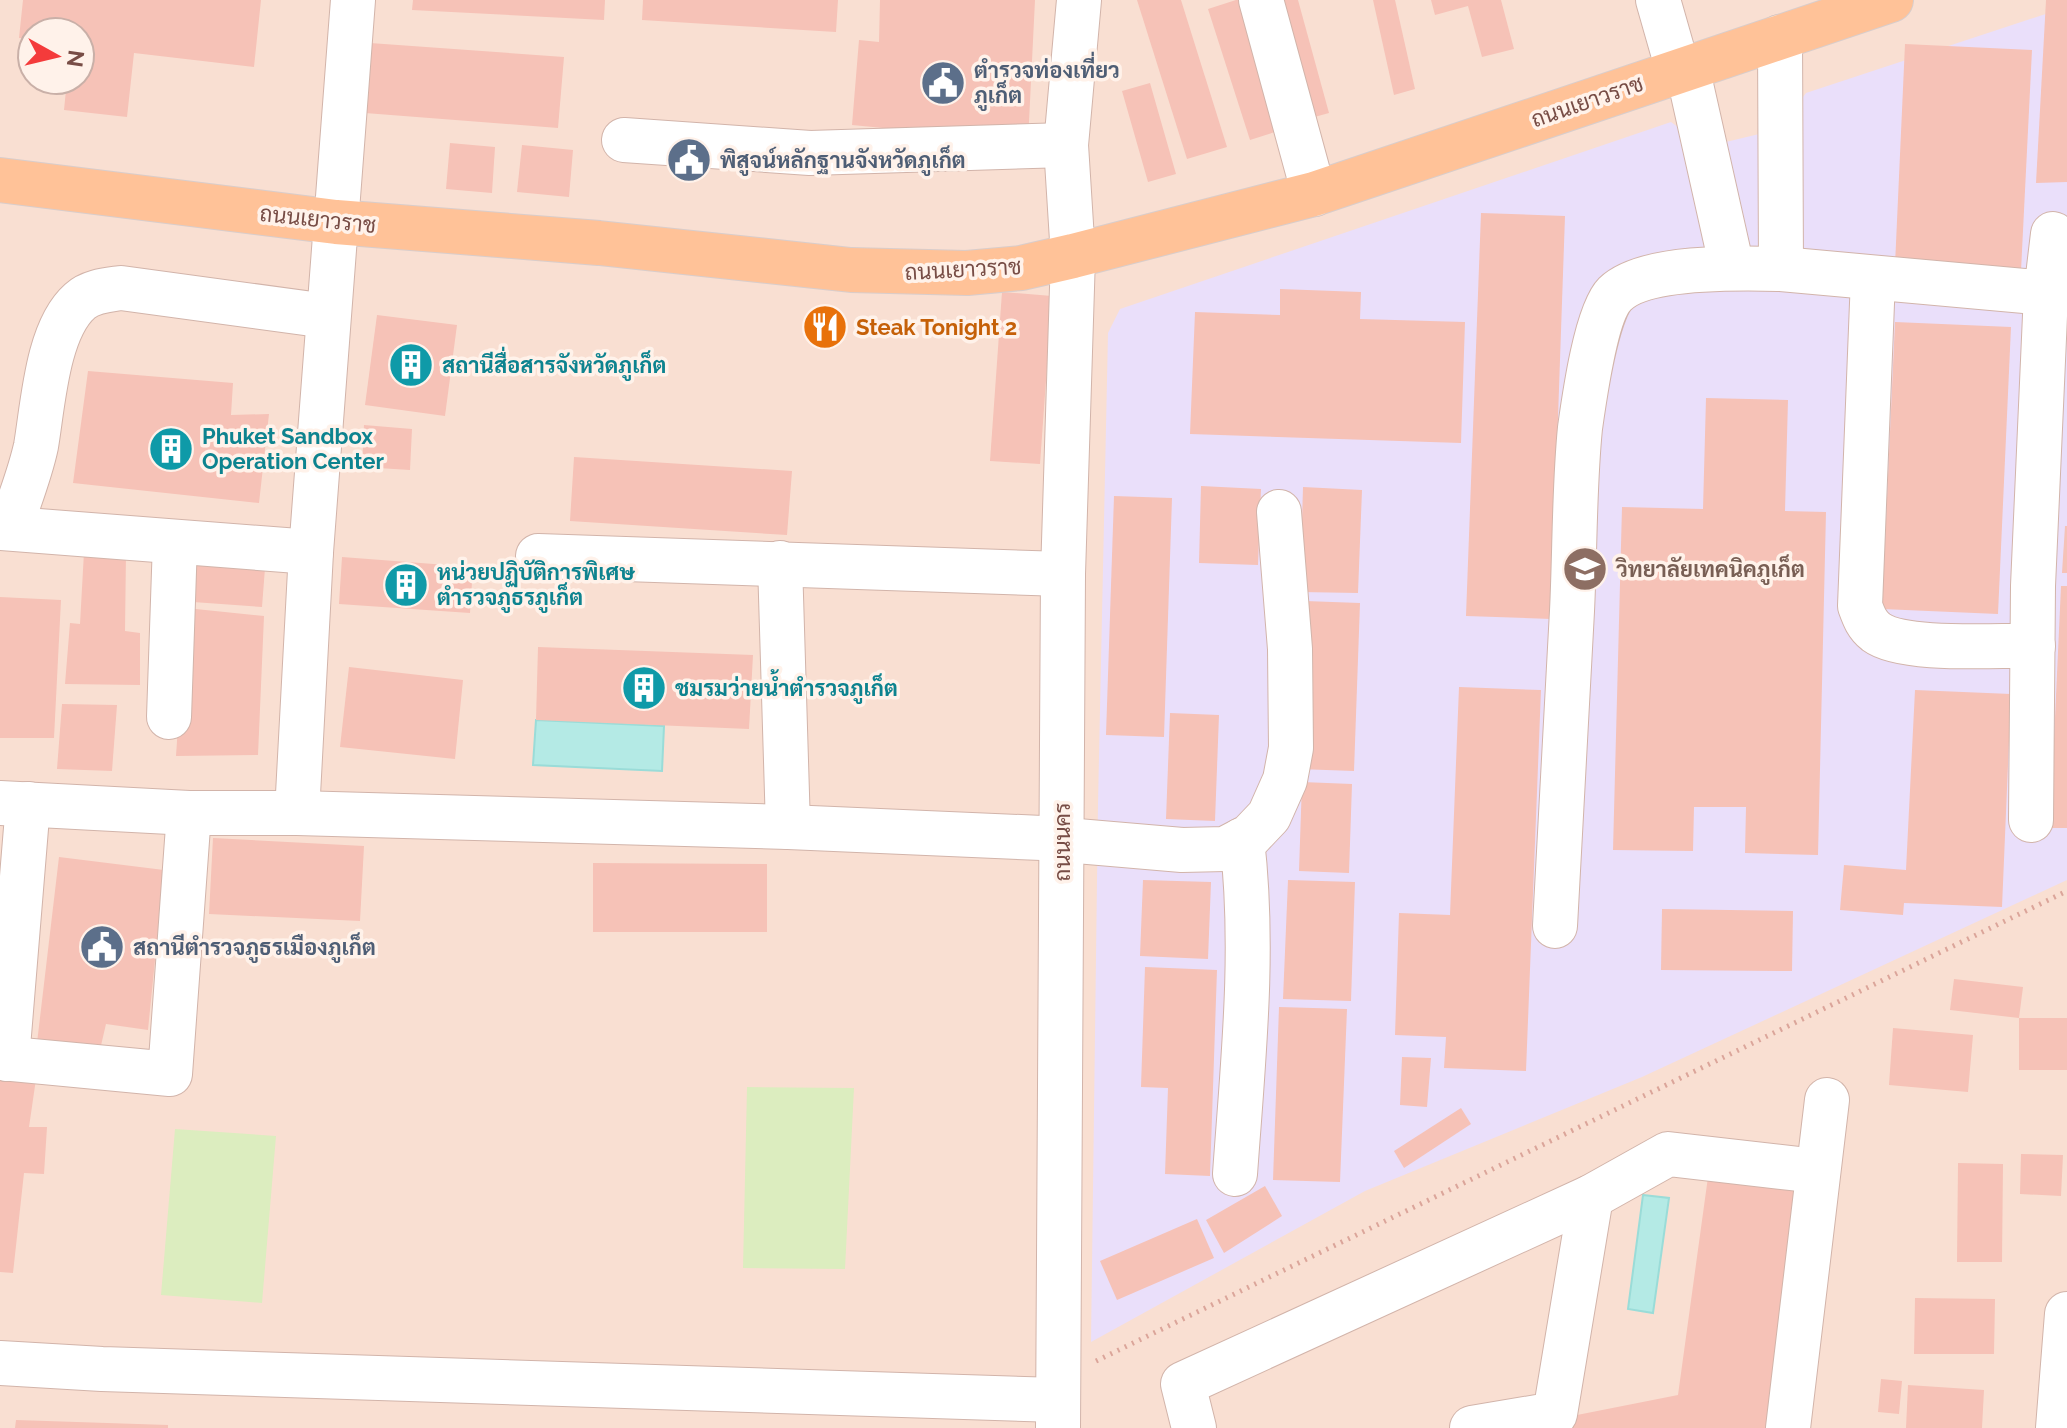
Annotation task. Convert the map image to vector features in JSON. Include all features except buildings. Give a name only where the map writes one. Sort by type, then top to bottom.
[{"type":"main road","name":"ถนนเยาวราช","points":[[0,180],[336,222],[599,243],[851,270],[967,273],[1021,268],[1314,194],[1780,37],[1818,11],[1891,0]]},
{"type":"street","points":[[297,813],[327,316],[353,0]]},
{"type":"street","name":"ถนนนคร","points":[[1066,1399],[1063,574],[1073,256],[1066,145],[1079,0]]},
{"type":"street","points":[[1261,0],[1314,194]]},
{"type":"street","points":[[1658,0],[1683,68],[1732,268]]},
{"type":"street","points":[[1780,37],[1781,269]]},
{"type":"street","points":[[624,140],[810,153],[1066,145]]},
{"type":"street","points":[[2031,820],[2033,646],[2046,293],[2053,234]]},
{"type":"street","points":[[1555,926],[1580,428],[1598,331],[1605,309],[1616,293],[1644,279],[1664,274],[1732,268],[1781,269],[2046,293]]},
{"type":"street","points":[[1873,278],[1860,606],[1865,621],[1878,634],[1908,644],[2033,646]]},
{"type":"street","points":[[311,552],[5,528],[35,448],[52,352],[80,301],[101,291],[121,288],[327,316]]},
{"type":"street","points":[[189,813],[170,1074],[4,1059],[14,804],[189,813],[297,813],[788,827],[1062,839],[1182,850],[1225,849],[1250,836],[1269,816],[1285,780],[1291,748],[1290,649],[1279,512]]},
{"type":"street","points":[[169,717],[175,542]]},
{"type":"street","points":[[538,556],[1063,574]]},
{"type":"street","points":[[780,563],[788,827]]},
{"type":"street","points":[[1235,1174],[1250,943],[1242,840]]},
{"type":"street","points":[[1788,1428],[1827,1100]]},
{"type":"street","points":[[1194,1428],[1183,1384],[1591,1197],[1668,1154],[1817,1171]]},
{"type":"street","points":[[1472,1428],[1555,1414],[1591,1197]]},
{"type":"street","points":[[2058,1428],[2067,1314]]},
{"type":"street","points":[[0,1363],[1066,1399]]},
{"type":"path","points":[[1066,1399],[2067,891]]},
{"type":"shaded area","points":[[0,0],[2067,0],[2067,1428],[0,1428]]},
{"type":"shaded area","name":"วิทยาลัยเทคนิคภูเก็ต","points":[[2067,7],[2067,880],[1642,1077],[1365,1191],[1091,1342],[1108,333],[1120,309],[1671,122],[1705,147],[1780,129],[1806,93]]},
{"type":"green space","points":[[747,1087],[854,1088],[845,1269],[743,1268]]},
{"type":"green space","points":[[175,1129],[276,1136],[262,1303],[161,1295]]},
{"type":"water","points":[[536,720],[664,726],[662,771],[533,765]]},
{"type":"water","points":[[1643,1195],[1669,1198],[1653,1313],[1628,1309]]},
{"type":"place","name":"ตำรวจท่องเที่ยว ภูเก็ต","points":[[943,83]]},
{"type":"place","name":"พิสูจน์หลักฐานจังหวัดภูเก็ต","points":[[689,160]]},
{"type":"place","name":"Steak Tonight 2","points":[[825,327]]},
{"type":"place","name":"สถานีสื่อสารจังหวัดภูเก็ต","points":[[411,365]]},
{"type":"place","name":"Phuket Sandbox Operation Center","points":[[171,449]]},
{"type":"place","name":"วิทยาลัยเทคนิคภูเก็ต","points":[[1585,569]]},
{"type":"place","name":"หน่วยปฏิบัติการพิเศษ ตำรวจภูธรภูเก็ต","points":[[406,585]]},
{"type":"place","name":"ชมรมว่ายน้ำตำรวจภูเก็ต","points":[[644,688]]},
{"type":"place","name":"สถานีตำรวจภูธรเมืองภูเก็ต","points":[[102,947]]}]
